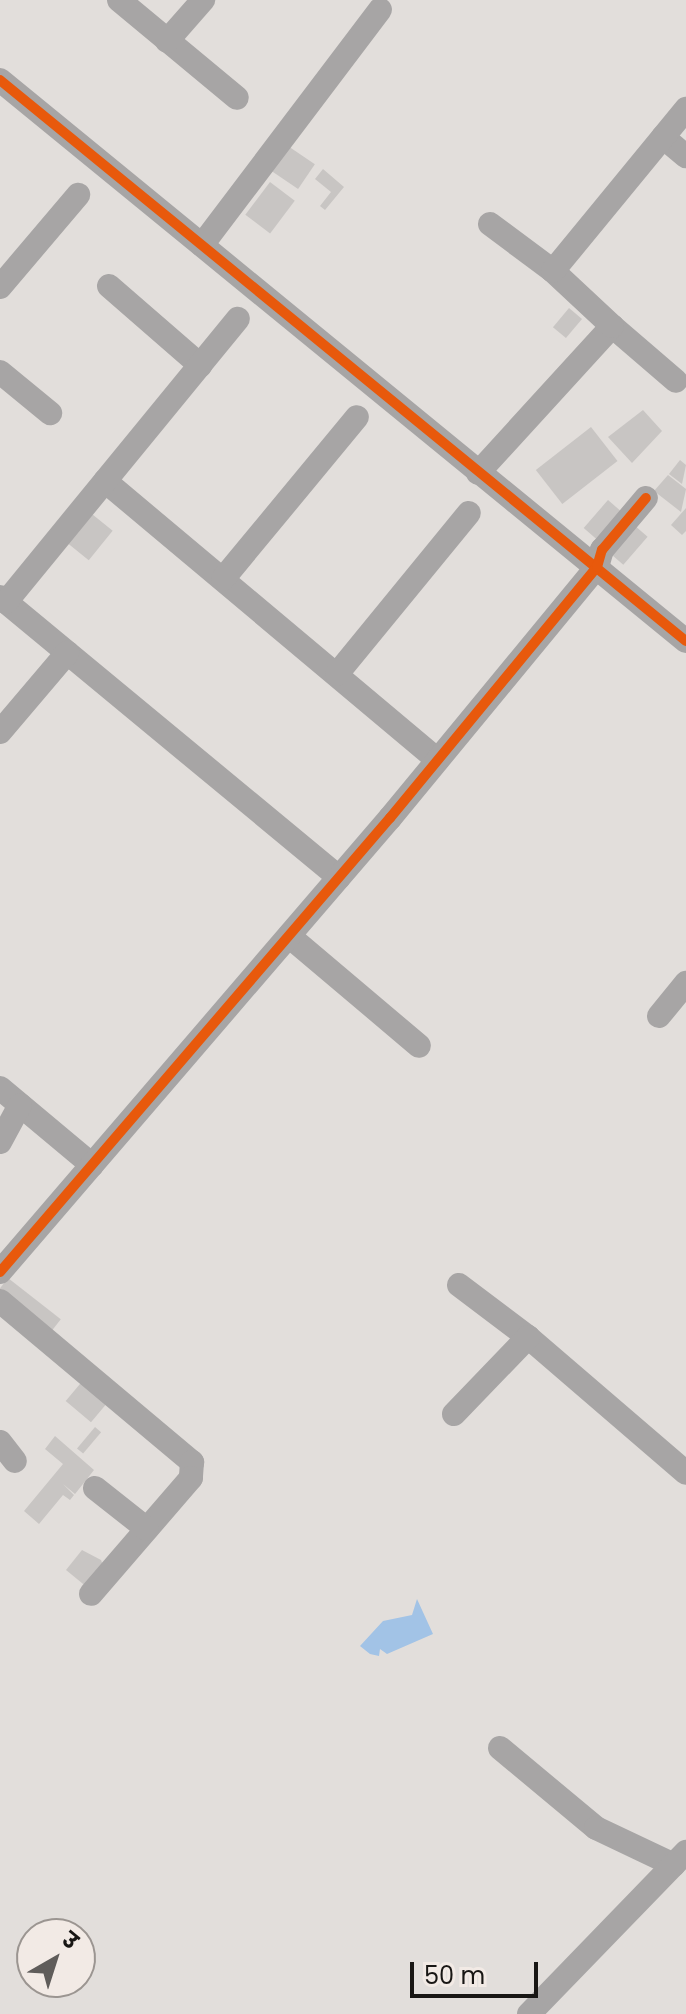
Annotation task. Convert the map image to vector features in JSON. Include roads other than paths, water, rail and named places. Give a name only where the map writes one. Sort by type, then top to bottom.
[{"type":"street","points":[[119,0],[237,98]]},
{"type":"street","points":[[167,41],[203,0]]},
{"type":"street","points":[[202,245],[380,10]]},
{"type":"street","points":[[0,80],[686,641]]},
{"type":"street","points":[[553,271],[686,109]]},
{"type":"street","points":[[663,137],[686,156]]},
{"type":"street","points":[[0,287],[78,195]]},
{"type":"street","points":[[490,224],[553,271],[676,381]]},
{"type":"street","points":[[109,286],[200,365]]},
{"type":"street","points":[[238,319],[3,599],[339,877]]},
{"type":"street","points":[[478,473],[612,326]]},
{"type":"street","points":[[0,372],[50,413]]},
{"type":"street","points":[[223,579],[357,417]]},
{"type":"street","points":[[105,481],[438,760]]},
{"type":"street","points":[[0,1272],[438,760],[597,567],[602,550],[646,498]]},
{"type":"street","points":[[337,674],[469,513]]},
{"type":"street","points":[[0,732],[67,653]]},
{"type":"street","points":[[289,936],[419,1046]]},
{"type":"street","points":[[659,1016],[686,983]]},
{"type":"street","points":[[0,1088],[92,1165]]},
{"type":"street","points":[[0,1142],[20,1105]]},
{"type":"street","points":[[459,1285],[528,1337],[686,1473]]},
{"type":"street","points":[[0,1301],[192,1462],[191,1478],[91,1594]]},
{"type":"street","points":[[454,1414],[528,1337]]},
{"type":"street","points":[[95,1488],[147,1529]]},
{"type":"street","points":[[500,1748],[596,1828],[680,1858],[529,2014]]},
{"type":"water","points":[[417,1599],[433,1634],[387,1654],[380,1649],[379,1656],[370,1654],[360,1646],[383,1621],[412,1615]]}]
